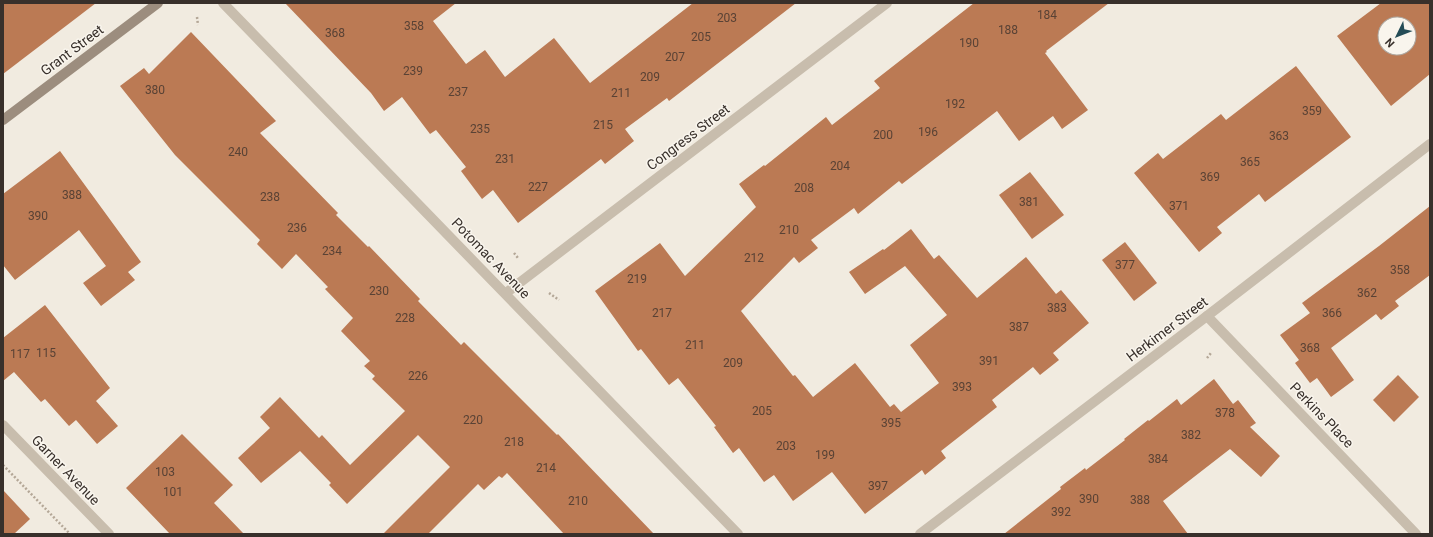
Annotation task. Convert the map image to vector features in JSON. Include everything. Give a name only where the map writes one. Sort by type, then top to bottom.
[{"type":"street","name":"Grant Street","points":[[3,120],[158,3]]},
{"type":"street","name":"Potomac Avenue","points":[[223,3],[506,293],[738,534]]},
{"type":"street","name":"Congress Street","points":[[506,293],[888,3]]},
{"type":"street","name":"Herkimer Street","points":[[920,534],[1430,144]]},
{"type":"street","name":"Perkins Place","points":[[1207,316],[1416,534]]},
{"type":"street","name":"Garner Avenue","points":[[3,425],[109,534]]},
{"type":"path","points":[[197,17],[198,24]]},
{"type":"path","points":[[549,293],[559,300]]},
{"type":"path","points":[[1207,358],[1211,353]]},
{"type":"path","points":[[3,465],[70,534]]},
{"type":"building","points":[[3,3],[96,3],[3,74]]},
{"type":"building","points":[[285,3],[456,3],[433,21],[466,64],[485,50],[505,77],[554,38],[590,83],[693,3],[796,3],[669,101],[667,98],[625,129],[634,141],[605,164],[601,159],[518,223],[493,190],[482,199],[461,171],[466,167],[436,130],[430,134],[402,97],[384,111],[371,93]]},
{"type":"building","points":[[974,3],[1109,3],[1045,53],[1088,110],[1062,129],[1053,116],[1019,141],[997,111],[902,184],[899,181],[858,214],[854,208],[811,240],[818,248],[799,263],[794,257],[741,311],[793,376],[795,375],[813,397],[855,363],[890,407],[894,404],[901,412],[939,383],[910,345],[947,315],[905,266],[865,294],[849,272],[883,249],[884,250],[911,229],[934,259],[939,255],[977,298],[1026,257],[1056,294],[1061,290],[1089,323],[1053,353],[1059,360],[1040,375],[1033,367],[992,400],[997,407],[941,451],[946,458],[925,475],[922,470],[865,514],[832,472],[793,501],[774,475],[764,482],[739,448],[733,453],[714,427],[716,426],[678,378],[669,385],[641,349],[638,351],[595,291],[660,243],[685,276],[756,207],[739,184],[764,165],[765,166],[826,117],[832,125],[880,88],[874,81]]},
{"type":"building","points":[[1381,3],[1430,3],[1430,74],[1391,106],[1337,36]]},
{"type":"building","points":[[191,32],[276,121],[260,133],[338,213],[336,215],[368,247],[369,246],[420,299],[418,301],[461,345],[464,342],[557,435],[558,434],[654,534],[564,534],[507,473],[502,478],[499,476],[484,490],[478,484],[428,534],[383,534],[450,467],[418,435],[347,504],[329,485],[331,483],[300,451],[261,483],[238,458],[270,428],[260,417],[280,397],[319,438],[322,435],[350,465],[405,411],[372,379],[375,376],[364,366],[370,361],[341,331],[353,318],[325,289],[328,287],[296,254],[282,269],[257,244],[260,240],[175,155],[120,86],[144,68],[149,74]]},
{"type":"building","points":[[1296,66],[1351,137],[1265,202],[1259,194],[1217,227],[1222,233],[1199,252],[1134,173],[1158,153],[1163,159],[1221,114],[1226,120]]},
{"type":"building","points":[[60,151],[141,262],[128,272],[135,280],[101,306],[83,283],[106,266],[79,230],[15,280],[3,265],[3,194]]},
{"type":"building","points":[[1030,172],[1064,215],[1032,239],[999,195]]},
{"type":"building","points":[[1430,206],[1430,275],[1395,301],[1399,306],[1381,320],[1376,314],[1331,348],[1354,380],[1331,397],[1317,378],[1310,383],[1295,363],[1299,360],[1280,335],[1310,313],[1302,303]]},
{"type":"building","points":[[1125,242],[1157,283],[1134,301],[1102,260]]},
{"type":"building","points":[[45,305],[110,388],[96,401],[118,426],[97,444],[76,420],[69,426],[45,399],[41,402],[14,372],[3,381],[3,338]]},
{"type":"building","points":[[1398,375],[1419,397],[1394,422],[1373,400]]},
{"type":"building","points":[[1214,379],[1233,404],[1238,400],[1256,423],[1250,427],[1280,456],[1261,477],[1230,449],[1163,501],[1188,534],[1004,534],[1061,489],[1060,487],[1085,468],[1086,470],[1148,420],[1149,421],[1177,399],[1181,405]]},
{"type":"building","points":[[182,434],[233,485],[214,503],[244,534],[170,534],[126,488]]},
{"type":"building","points":[[3,490],[30,519],[14,534],[3,534]]}]
